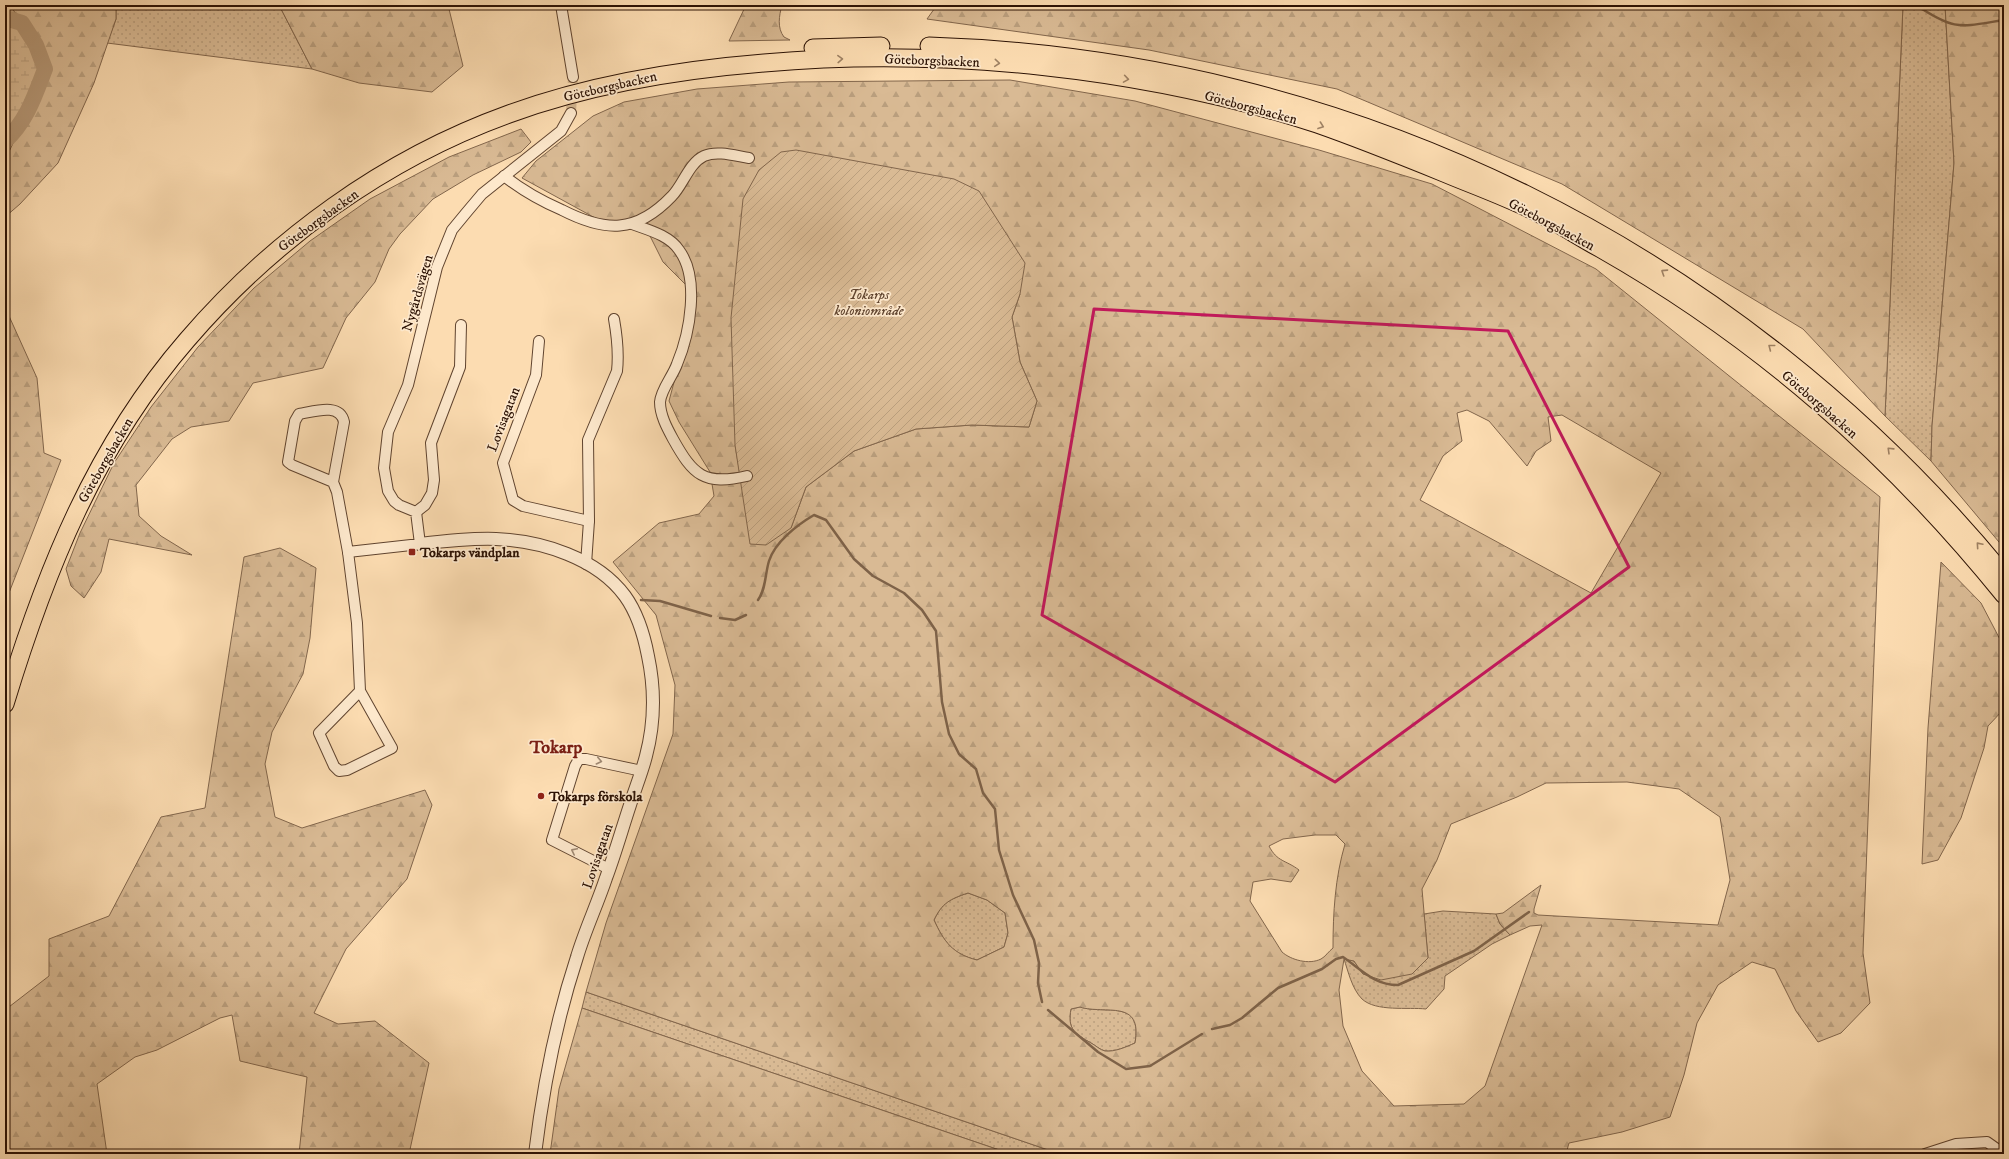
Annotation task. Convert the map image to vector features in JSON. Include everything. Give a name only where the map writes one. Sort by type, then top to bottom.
[{"type":"highway","name":"Göteborgsbacken","points":[[5,666],[39,570],[57,526],[78,482],[128,400],[152,366],[208,300],[239,270],[299,218],[332,194],[388,160],[425,140],[505,104],[546,90],[588,79],[678,62],[712,57],[845,46],[932,46],[983,49],[1084,59],[1161,71],[1238,88],[1316,110],[1392,136],[1482,173],[1563,213],[1628,249],[1713,303],[1760,338],[1805,374],[1889,449],[1957,519],[2004,575]]},
{"type":"highway","name":"Göteborgsbacken","points":[[5,704],[33,615],[49,572],[67,529],[88,486],[111,447],[135,408],[185,342],[241,282],[290,238],[353,193],[392,169],[430,149],[506,114],[587,90],[630,81],[712,67],[791,60],[870,57],[937,58],[1010,64],[1159,84],[1235,101],[1312,123],[1387,149],[1534,211],[1694,305],[1762,354],[1842,422],[1893,471],[1951,532],[2004,595]]},
{"type":"street","points":[[561,5],[573,77]]},
{"type":"street","name":"Nygårdsvägen","points":[[416,512],[399,505],[394,501],[388,491],[384,468],[388,432],[408,385],[436,267],[452,230],[482,194],[561,131],[571,113]]},
{"type":"street","points":[[504,176],[523,190],[582,220],[607,226],[632,224],[647,216],[667,201],[697,161],[704,156],[723,154],[749,158]]},
{"type":"street","points":[[632,224],[661,235],[679,249],[684,259],[691,289],[690,318],[684,342],[674,374],[662,394],[660,402],[662,416],[668,431],[694,472],[706,478],[730,480],[747,476]]},
{"type":"street","points":[[586,564],[589,521],[588,440],[616,371],[618,359],[614,319]]},
{"type":"street","points":[[420,544],[416,512],[425,505],[432,494],[434,480],[431,443],[460,367],[461,325]]},
{"type":"street","name":"Lovisagatan","points":[[539,341],[536,375],[503,463],[511,494],[513,500],[523,506],[589,521]]},
{"type":"street","points":[[333,482],[288,462],[295,421],[299,414],[333,409],[340,412],[343,417],[344,422],[333,482],[337,492],[348,552],[357,623],[360,691],[392,748],[347,770],[339,771],[334,766],[318,733],[360,691]]},
{"type":"street","name":"Lovisagatan","points":[[348,552],[471,539],[506,540],[555,550],[586,564],[611,580],[634,611],[643,634],[650,668],[653,702],[650,738],[642,771],[609,869],[576,958],[547,1073],[535,1154]]},
{"type":"street","points":[[609,869],[552,840],[576,766],[579,760],[586,759],[642,771]]},
{"type":"street","points":[[1925,1154],[1956,1144],[1987,1142],[2004,1154]]},
{"type":"highlighted area","points":[[1094,309],[1508,331],[1629,567],[1335,782],[1042,615]]},
{"type":"green space","points":[[5,5],[116,5],[116,19],[94,83],[58,163],[20,204],[5,217]]},
{"type":"green space","points":[[5,5],[10,5],[20,21],[34,44],[45,69],[31,106],[5,160]]},
{"type":"green space","points":[[116,5],[279,5],[312,69],[107,43],[116,19]]},
{"type":"green space","points":[[279,5],[448,5],[463,66],[432,92],[359,83],[312,69]]},
{"type":"green space","points":[[746,5],[782,5],[779,18],[780,30],[784,37],[790,40],[729,41]]},
{"type":"green space","points":[[937,5],[1903,5],[1885,416],[1803,329],[1562,184],[1337,89],[1149,50],[927,19]]},
{"type":"green space","points":[[1903,5],[1945,5],[1954,163],[1932,426],[1931,461],[1885,416]]},
{"type":"green space","points":[[1945,5],[2004,5],[2004,548],[1931,461],[1932,426],[1954,163]]},
{"type":"green space","points":[[1010,80],[1135,101],[1319,150],[1432,184],[1596,269],[1880,497],[1863,953],[1870,1003],[1841,1033],[1818,1042],[1796,1011],[1775,969],[1752,962],[1718,985],[1697,1023],[1684,1075],[1670,1117],[1622,1132],[1569,1143],[1566,1154],[1060,1154],[586,992],[606,923],[673,734],[675,685],[656,615],[613,562],[659,523],[699,514],[714,496],[710,472],[679,422],[669,401],[697,296],[663,262],[640,216],[608,225],[522,178],[536,161],[593,116],[624,102],[697,89],[789,82]],"holes":[[[1020,294],[1012,317],[1020,362],[1037,401],[1029,427],[972,425],[916,429],[854,451],[806,487],[791,528],[743,491],[735,445]],[[1467,410],[1489,421],[1527,466],[1536,451],[1551,441],[1548,417],[1562,415],[1661,473],[1591,593],[1420,500],[1443,456],[1462,441],[1457,413]],[[1627,782],[1679,789],[1720,817],[1730,880],[1718,925],[1538,915],[1534,913],[1534,909],[1541,885],[1503,913],[1496,914],[1500,924],[1510,935],[1530,926],[1542,925],[1485,1086],[1464,1104],[1394,1106],[1362,1071],[1343,1026],[1339,990],[1344,959],[1354,961],[1363,974],[1381,980],[1412,974],[1428,958],[1422,889],[1437,860],[1451,824],[1517,797],[1546,783]],[[1315,835],[1336,835],[1345,844],[1335,896],[1333,948],[1321,959],[1311,962],[1300,961],[1282,952],[1250,901],[1253,882],[1271,879],[1291,882],[1299,870],[1275,855],[1269,846],[1283,839]],[[968,893],[987,900],[1005,913],[1008,933],[1004,947],[977,960],[955,951],[950,946],[934,920],[940,909],[947,902]],[[1080,1007],[1120,1011],[1128,1014],[1133,1020],[1136,1029],[1135,1043],[1117,1050],[1105,1051],[1077,1034],[1071,1026],[1071,1009]]]},
{"type":"green space","points":[[521,129],[531,142],[521,152],[473,175],[433,199],[400,234],[389,249],[375,282],[346,318],[323,368],[253,383],[229,421],[191,427],[172,439],[136,485],[139,516],[161,536],[192,555],[109,539],[101,572],[84,598],[71,586],[66,569],[80,533],[114,463],[151,407],[198,347],[254,288],[310,241],[370,199],[449,157]]},
{"type":"green space","name":"Tokarps koloniområde","points":[[796,150],[954,179],[979,191],[1025,263],[1020,294],[1012,317],[1020,362],[1037,401],[1029,427],[972,425],[916,429],[854,451],[806,487],[791,528],[766,545],[750,544],[735,445],[731,318],[743,199],[759,170],[781,152]]},
{"type":"green space","points":[[5,313],[9,316],[37,378],[44,453],[61,460],[5,603]]},
{"type":"green space","points":[[280,548],[316,568],[310,638],[303,674],[272,732],[265,764],[275,817],[302,828],[425,790],[432,805],[407,879],[346,949],[314,1013],[338,1024],[375,1021],[429,1063],[409,1154],[299,1154],[307,1077],[240,1061],[232,1015],[220,1018],[157,1050],[135,1057],[97,1084],[107,1154],[5,1154],[5,1010],[49,976],[49,939],[109,916],[161,817],[205,808],[244,557]]},
{"type":"green space","points":[[1941,562],[1981,603],[2004,647],[2004,709],[1988,726],[1984,748],[1961,818],[1938,860],[1922,864],[1928,728]]},
{"type":"green space","points":[[968,893],[987,900],[1005,913],[1008,933],[1004,947],[977,960],[955,951],[945,941],[934,920],[940,909],[947,902]]},
{"type":"green space","points":[[1443,911],[1496,914],[1500,924],[1510,935],[1492,944],[1445,976],[1444,989],[1426,1009],[1375,1006],[1362,999],[1353,985],[1344,959],[1354,961],[1363,974],[1428,958],[1424,914]]},
{"type":"green space","points":[[586,992],[1060,1154],[1011,1154],[582,1008]]},
{"type":"green space","points":[[1080,1007],[1120,1011],[1128,1014],[1133,1020],[1136,1029],[1135,1043],[1117,1050],[1105,1051],[1099,1049],[1077,1034],[1071,1026],[1071,1009]]},
{"type":"green space","points":[[582,1008],[1011,1154],[550,1154],[559,1089]]},
{"type":"waterway","points":[[1916,5],[1940,19],[1958,25],[2004,20]]},
{"type":"waterway","points":[[5,18],[22,23],[36,45],[45,69],[30,107],[19,125],[5,141]]},
{"type":"waterway","points":[[758,600],[764,586],[769,561],[776,547],[794,529],[814,515],[826,520],[854,559],[873,576],[904,593],[922,610],[936,631],[942,702],[949,734],[959,754],[976,769],[983,793],[995,809],[999,850],[1013,895],[1034,940],[1039,963],[1038,983],[1042,1002]]},
{"type":"waterway","points":[[641,600],[660,601],[711,616]]},
{"type":"waterway","points":[[720,618],[735,620],[746,615]]},
{"type":"waterway","points":[[1212,1029],[1230,1025],[1242,1018],[1278,988],[1322,969],[1336,959],[1343,957],[1375,980],[1398,985],[1474,951],[1529,912]]},
{"type":"waterway","points":[[1048,1010],[1098,1052],[1126,1069],[1150,1066],[1202,1034]]},
{"type":"tunnel","points":[[571,113],[573,77]]},
{"type":"place","name":"Tokarps vändplan","points":[[412,552]]},
{"type":"place","name":"Tokarps förskola","points":[[541,796]]},
{"type":"district","name":"Tokarp","points":[[556,747]]}]
